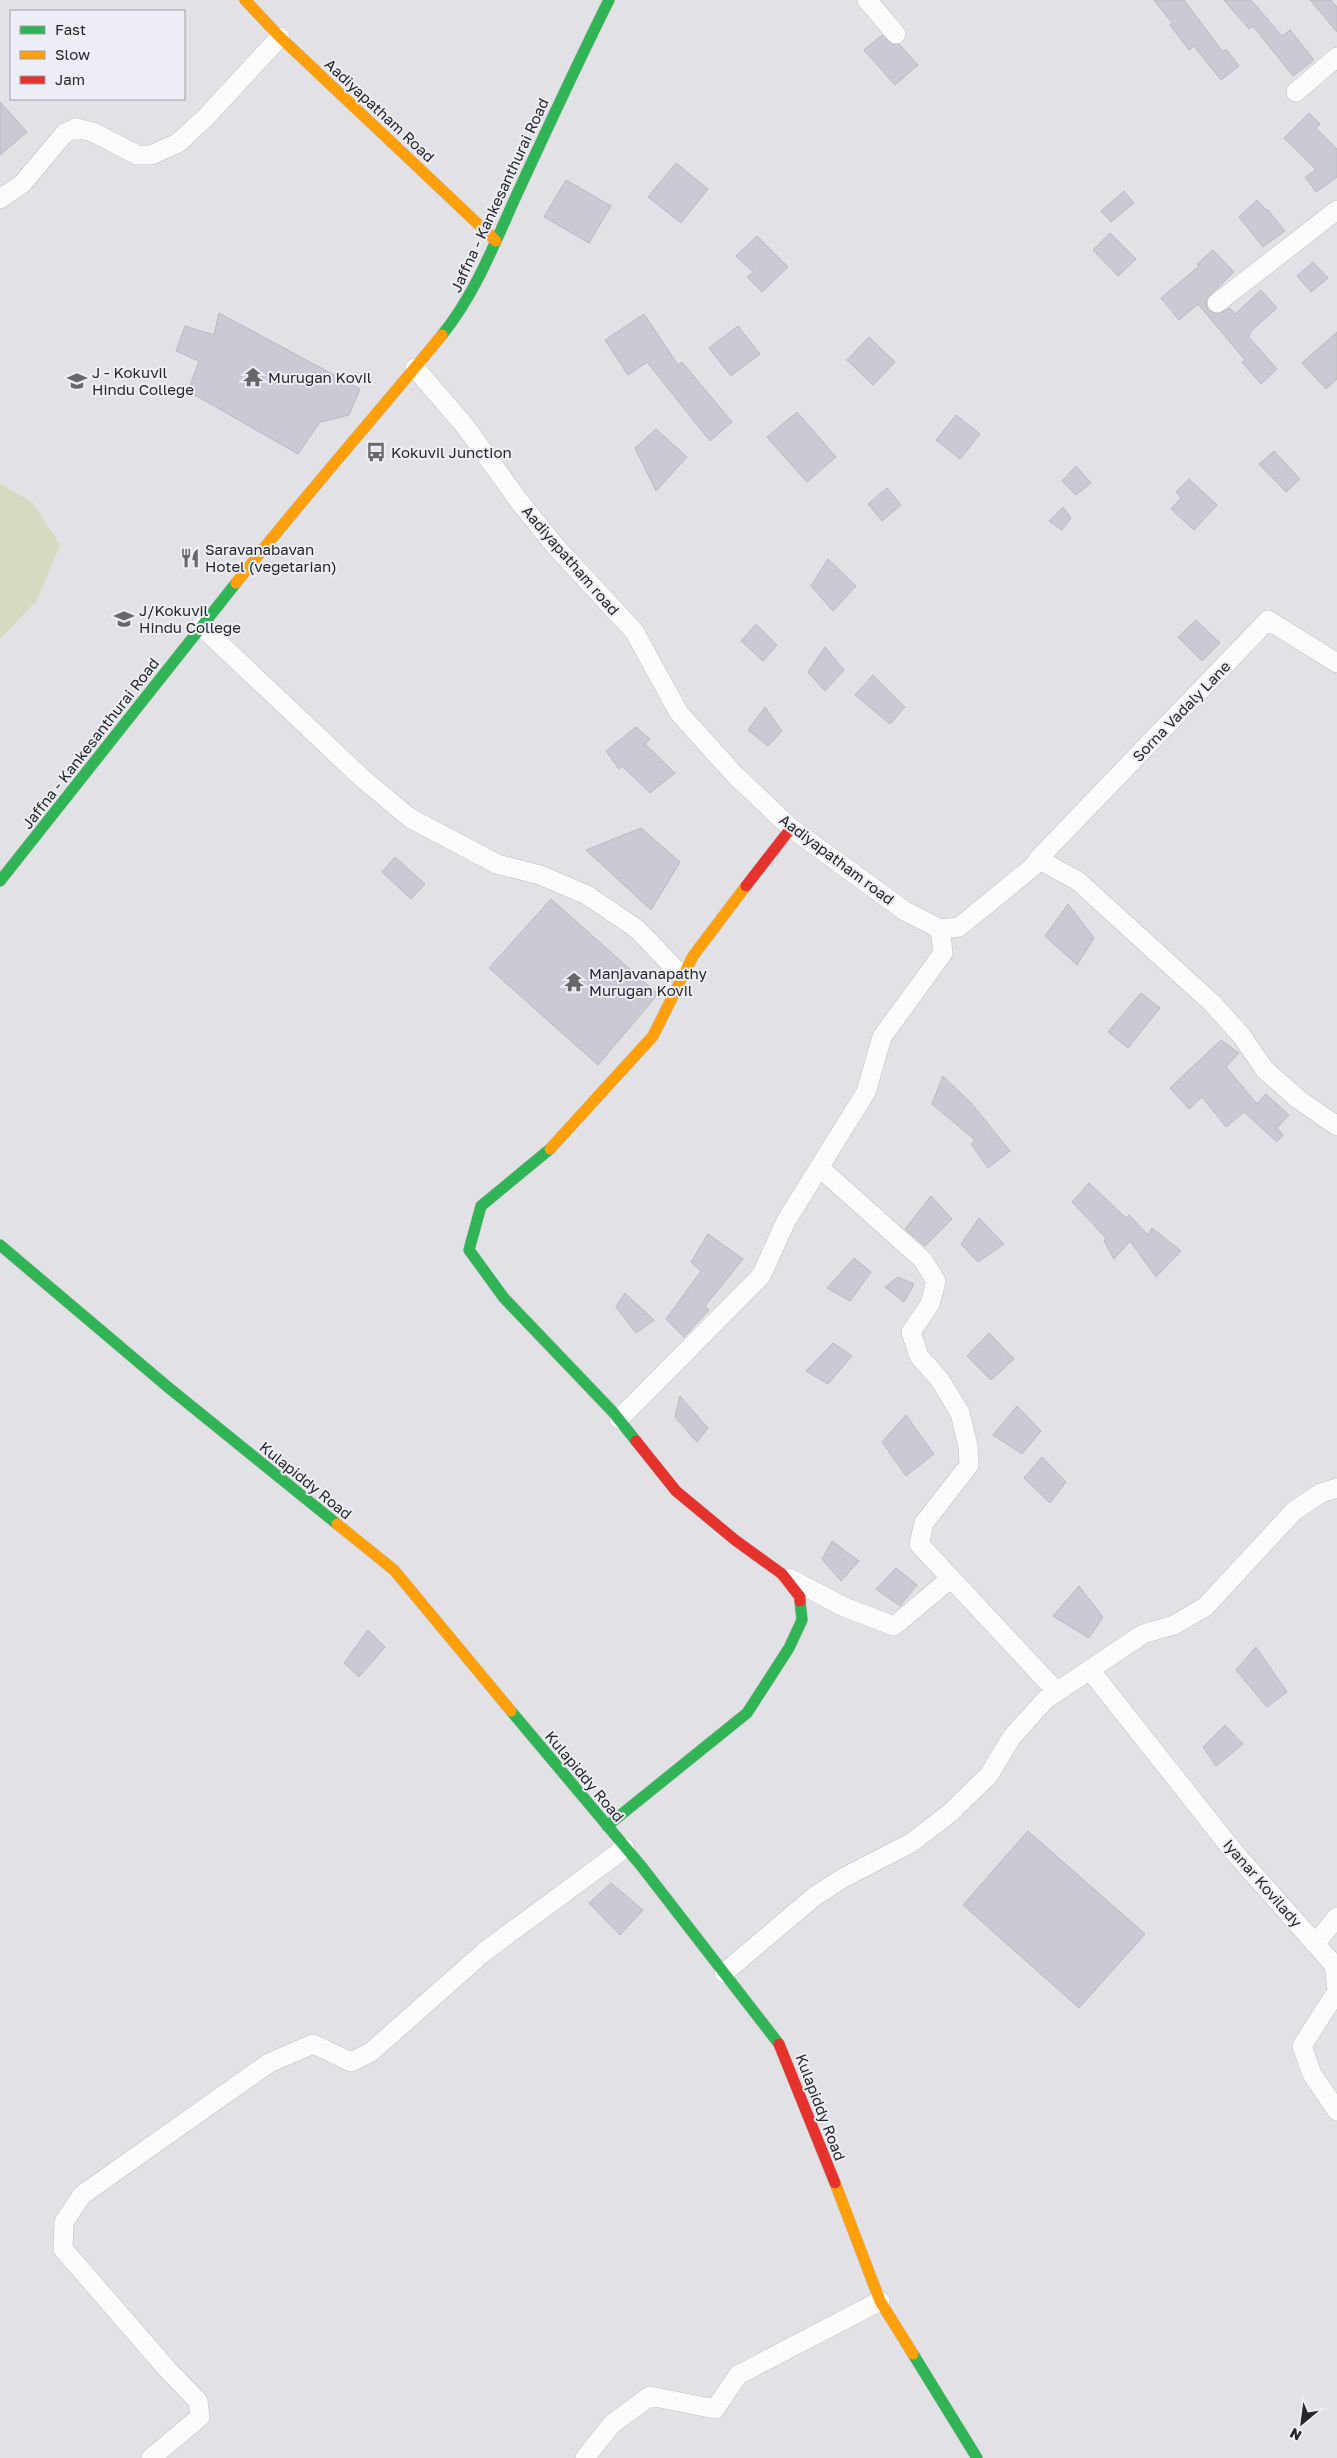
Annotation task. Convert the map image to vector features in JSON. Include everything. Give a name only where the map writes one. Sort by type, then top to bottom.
[{"type":"main road","name":"Aadiyapatham Road","points":[[245,0],[280,37],[496,241]]},
{"type":"main road","name":"Jaffna - Kankesanthurai Road","points":[[0,881],[296,507],[415,368],[461,311],[496,241],[577,63],[609,0]]},
{"type":"main road","points":[[607,1826],[747,1712],[789,1648],[802,1620],[800,1597],[782,1574],[735,1540],[676,1491],[619,1419],[504,1298],[470,1250],[481,1206],[553,1147],[653,1036],[693,956],[791,828]]},
{"type":"main road","name":"Kulapiddy Road","points":[[0,1244],[169,1388],[394,1570],[625,1848],[782,2048],[880,2301],[977,2458]]},
{"type":"street","points":[[867,0],[896,34]]},
{"type":"street","points":[[0,199],[22,184],[65,133],[76,128],[93,132],[137,154],[151,155],[178,143],[205,118],[280,37]]},
{"type":"street","points":[[1296,92],[1337,57]]},
{"type":"street","points":[[1217,303],[1337,210]]},
{"type":"street","name":"Aadiyapatham road","points":[[415,368],[466,426],[519,501],[556,547],[634,631],[679,713],[735,774],[791,828],[905,911],[940,929]]},
{"type":"street","name":"Sorna Vadaly Lane","points":[[1038,859],[1268,620],[1337,663]]},
{"type":"street","points":[[201,626],[362,778],[410,818],[497,864],[540,875],[587,895],[637,929],[682,976]]},
{"type":"street","points":[[619,1419],[761,1276],[786,1221],[866,1092],[882,1037],[943,954],[940,929],[959,927],[1036,865],[1038,859],[1078,881],[1212,1003],[1241,1035],[1265,1070],[1298,1099],[1337,1126]]},
{"type":"street","points":[[820,1168],[923,1260],[936,1281],[930,1304],[911,1332],[919,1356],[940,1380],[960,1413],[968,1446],[969,1465],[924,1523],[919,1544],[1057,1692]]},
{"type":"street","points":[[724,1973],[815,1896],[843,1878],[911,1843],[950,1813],[989,1775],[1011,1738],[1046,1699],[1143,1634],[1174,1625],[1205,1607],[1294,1511],[1321,1493],[1337,1488]]},
{"type":"street","points":[[782,1574],[844,1607],[894,1626],[950,1579]]},
{"type":"street","name":"Iyanar Kovilady","points":[[1090,1670],[1234,1852],[1334,1965],[1337,1991],[1302,2046],[1312,2074],[1337,2111]]},
{"type":"street","points":[[151,2458],[200,2417],[198,2401],[168,2370],[63,2249],[64,2222],[82,2195],[269,2062],[313,2044],[352,2062],[371,2052],[484,1952],[625,1848]]},
{"type":"street","points":[[1316,1944],[1337,1917]]},
{"type":"street","points":[[585,2458],[612,2424],[650,2396],[715,2409],[738,2375],[880,2301]]},
{"type":"green space","points":[[0,484],[32,502],[60,545],[37,600],[0,639]]},
{"type":"building","points":[[1154,0],[1184,0],[1223,52],[1226,49],[1239,66],[1221,80],[1194,46],[1189,50],[1170,25],[1172,23]]},
{"type":"building","points":[[1224,0],[1251,0],[1282,36],[1290,30],[1314,60],[1293,76],[1253,26],[1249,29]]},
{"type":"building","points":[[1310,0],[1331,0],[1337,7],[1337,32]]},
{"type":"building","points":[[882,35],[892,44],[899,44],[918,65],[895,85],[864,50]]},
{"type":"building","points":[[0,102],[27,132],[0,155]]},
{"type":"building","points":[[1309,113],[1320,124],[1316,128],[1337,149],[1337,177],[1316,192],[1305,177],[1316,170],[1284,138]]},
{"type":"building","points":[[676,163],[708,189],[681,223],[648,197]]},
{"type":"building","points":[[566,180],[611,206],[589,243],[544,217]]},
{"type":"building","points":[[1124,191],[1134,203],[1111,222],[1101,211]]},
{"type":"building","points":[[1257,200],[1285,231],[1263,247],[1239,217]]},
{"type":"building","points":[[1110,233],[1136,259],[1118,276],[1093,250]]},
{"type":"building","points":[[757,236],[788,267],[762,292],[747,277],[753,272],[736,256]]},
{"type":"building","points":[[1213,250],[1234,272],[1207,298],[1208,310],[1218,314],[1230,308],[1235,314],[1261,290],[1277,308],[1248,336],[1277,369],[1261,384],[1242,362],[1245,360],[1198,304],[1179,320],[1161,298],[1199,266],[1197,264]]},
{"type":"building","points":[[1313,262],[1328,278],[1311,292],[1297,276]]},
{"type":"building","points":[[219,313],[360,389],[349,415],[320,422],[298,454],[188,391],[199,361],[176,351],[185,326],[214,335]]},
{"type":"building","points":[[644,314],[678,365],[682,362],[732,422],[710,441],[647,362],[628,375],[605,340]]},
{"type":"building","points":[[738,326],[760,354],[731,376],[709,348]]},
{"type":"building","points":[[1337,332],[1337,379],[1326,389],[1302,363]]},
{"type":"building","points":[[869,337],[895,362],[873,385],[847,360]]},
{"type":"building","points":[[797,412],[836,457],[807,482],[767,437]]},
{"type":"building","points":[[956,415],[980,434],[960,459],[936,440]]},
{"type":"building","points":[[656,429],[687,457],[656,491],[635,448]]},
{"type":"building","points":[[1274,451],[1300,479],[1286,492],[1259,464]]},
{"type":"building","points":[[1076,466],[1091,483],[1076,495],[1062,481]]},
{"type":"building","points":[[1189,479],[1217,505],[1194,530],[1171,509],[1181,498],[1176,492]]},
{"type":"building","points":[[887,488],[901,505],[882,521],[868,504]]},
{"type":"building","points":[[1063,507],[1071,518],[1062,530],[1049,521]]},
{"type":"building","points":[[828,559],[856,586],[833,611],[811,586]]},
{"type":"building","points":[[1196,620],[1220,643],[1202,661],[1178,637]]},
{"type":"building","points":[[756,624],[777,645],[763,661],[741,641]]},
{"type":"building","points":[[825,647],[844,670],[825,691],[808,672]]},
{"type":"building","points":[[873,675],[905,707],[890,724],[855,695]]},
{"type":"building","points":[[765,707],[782,731],[768,746],[748,730]]},
{"type":"building","points":[[636,727],[650,739],[645,744],[675,773],[650,793],[622,766],[619,769],[606,751]]},
{"type":"building","points":[[641,828],[680,862],[651,910],[586,850]]},
{"type":"building","points":[[395,857],[425,884],[411,899],[382,872]]},
{"type":"building","name":"Manjavanapathy Murugan Kovil","points":[[551,899],[658,994],[598,1065],[489,968]]},
{"type":"building","points":[[1068,904],[1094,938],[1077,965],[1045,936]]},
{"type":"building","points":[[1141,993],[1160,1008],[1128,1048],[1108,1032]]},
{"type":"building","points":[[1221,1040],[1239,1053],[1226,1067],[1257,1104],[1266,1094],[1289,1115],[1277,1128],[1283,1135],[1277,1142],[1244,1112],[1226,1127],[1202,1097],[1189,1109],[1170,1088]]},
{"type":"building","points":[[943,1076],[971,1103],[1010,1151],[988,1168],[971,1144],[975,1140],[932,1104]]},
{"type":"building","points":[[1089,1183],[1126,1218],[1129,1215],[1148,1235],[1152,1228],[1181,1251],[1156,1277],[1130,1241],[1114,1259],[1104,1241],[1106,1238],[1072,1202]]},
{"type":"building","points":[[931,1196],[952,1219],[925,1246],[905,1229]]},
{"type":"building","points":[[979,1218],[1004,1244],[978,1262],[961,1244]]},
{"type":"building","points":[[708,1234],[743,1259],[705,1306],[709,1310],[684,1337],[666,1319],[701,1271],[691,1262]]},
{"type":"building","points":[[854,1258],[871,1272],[850,1301],[827,1288]]},
{"type":"building","points":[[898,1277],[914,1284],[904,1302],[885,1287]]},
{"type":"building","points":[[625,1293],[654,1320],[636,1333],[616,1307]]},
{"type":"building","points":[[989,1333],[1014,1359],[991,1380],[967,1356]]},
{"type":"building","points":[[833,1343],[852,1356],[828,1384],[806,1371]]},
{"type":"building","points":[[680,1396],[708,1428],[697,1442],[675,1417]]},
{"type":"building","points":[[1017,1406],[1041,1431],[1022,1454],[993,1435]]},
{"type":"building","points":[[906,1415],[934,1454],[906,1476],[882,1442]]},
{"type":"building","points":[[1042,1457],[1066,1482],[1050,1503],[1024,1478]]},
{"type":"building","points":[[832,1541],[859,1561],[841,1581],[822,1559]]},
{"type":"building","points":[[896,1568],[917,1585],[900,1606],[876,1589]]},
{"type":"building","points":[[1079,1586],[1103,1617],[1089,1638],[1053,1616]]},
{"type":"building","points":[[368,1630],[385,1647],[359,1677],[344,1663]]},
{"type":"building","points":[[1256,1647],[1287,1692],[1267,1707],[1236,1670]]},
{"type":"building","points":[[1225,1725],[1243,1744],[1216,1766],[1203,1747]]},
{"type":"building","points":[[1028,1831],[1145,1934],[1079,2008],[963,1905]]},
{"type":"building","points":[[611,1883],[643,1910],[620,1935],[589,1903]]},
{"type":"traffic: fast","points":[[442,335],[465,302],[484,267],[609,0]]},
{"type":"traffic: fast","points":[[0,881],[236,583]]},
{"type":"traffic: fast","points":[[550,1149],[481,1206],[469,1250],[504,1298],[613,1412],[636,1441]]},
{"type":"traffic: fast","points":[[0,1245],[169,1388],[337,1524]]},
{"type":"traffic: fast","points":[[607,1826],[747,1713],[789,1648],[802,1620],[800,1601]]},
{"type":"traffic: fast","points":[[511,1711],[642,1867],[779,2044]]},
{"type":"traffic: fast","points":[[913,2354],[977,2458]]},
{"type":"traffic: slow","points":[[245,0],[280,37],[496,241]]},
{"type":"traffic: slow","points":[[236,583],[442,335]]},
{"type":"traffic: slow","points":[[550,1149],[653,1036],[693,956],[746,886]]},
{"type":"traffic: slow","points":[[337,1524],[394,1570],[511,1711]]},
{"type":"traffic: slow","points":[[835,2183],[880,2301],[913,2354]]},
{"type":"traffic: jam","points":[[746,886],[791,828]]},
{"type":"traffic: jam","points":[[636,1441],[676,1491],[735,1540],[782,1574],[800,1597],[800,1601]]},
{"type":"traffic: jam","points":[[779,2044],[835,2183]]},
{"type":"place","name":"Murugan Kovil","points":[[253,377]]},
{"type":"place","name":"J - Kokuvil Hindu College","points":[[77,381]]},
{"type":"place","name":"Kokuvil Junction","points":[[376,452]]},
{"type":"place","name":"Saravanabavan Hotel (vegetarian)","points":[[190,558]]},
{"type":"place","name":"J/Kokuvil Hindu College","points":[[124,619]]},
{"type":"place","name":"Manjavanapathy Murugan Kovil","points":[[574,982]]}]
